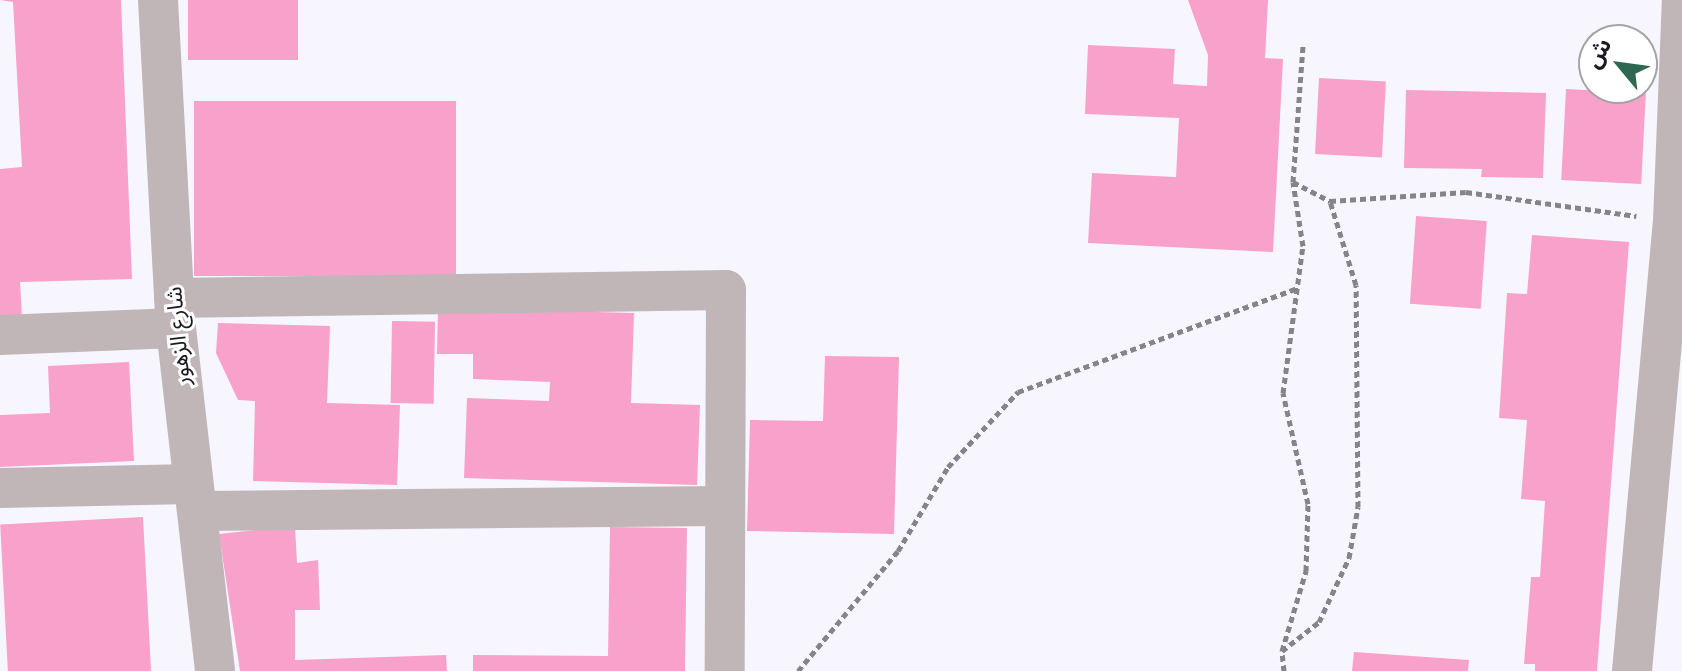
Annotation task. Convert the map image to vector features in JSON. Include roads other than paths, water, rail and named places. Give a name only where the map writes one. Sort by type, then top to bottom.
[{"type":"street","name":"شارع الزهور","points":[[158,0],[175,313],[215,671]]},
{"type":"street","points":[[1632,671],[1679,163],[1682,0]]},
{"type":"street","points":[[0,335],[175,313],[726,290],[723,506],[725,671]]},
{"type":"street","points":[[0,488],[195,497],[723,506]]}]
